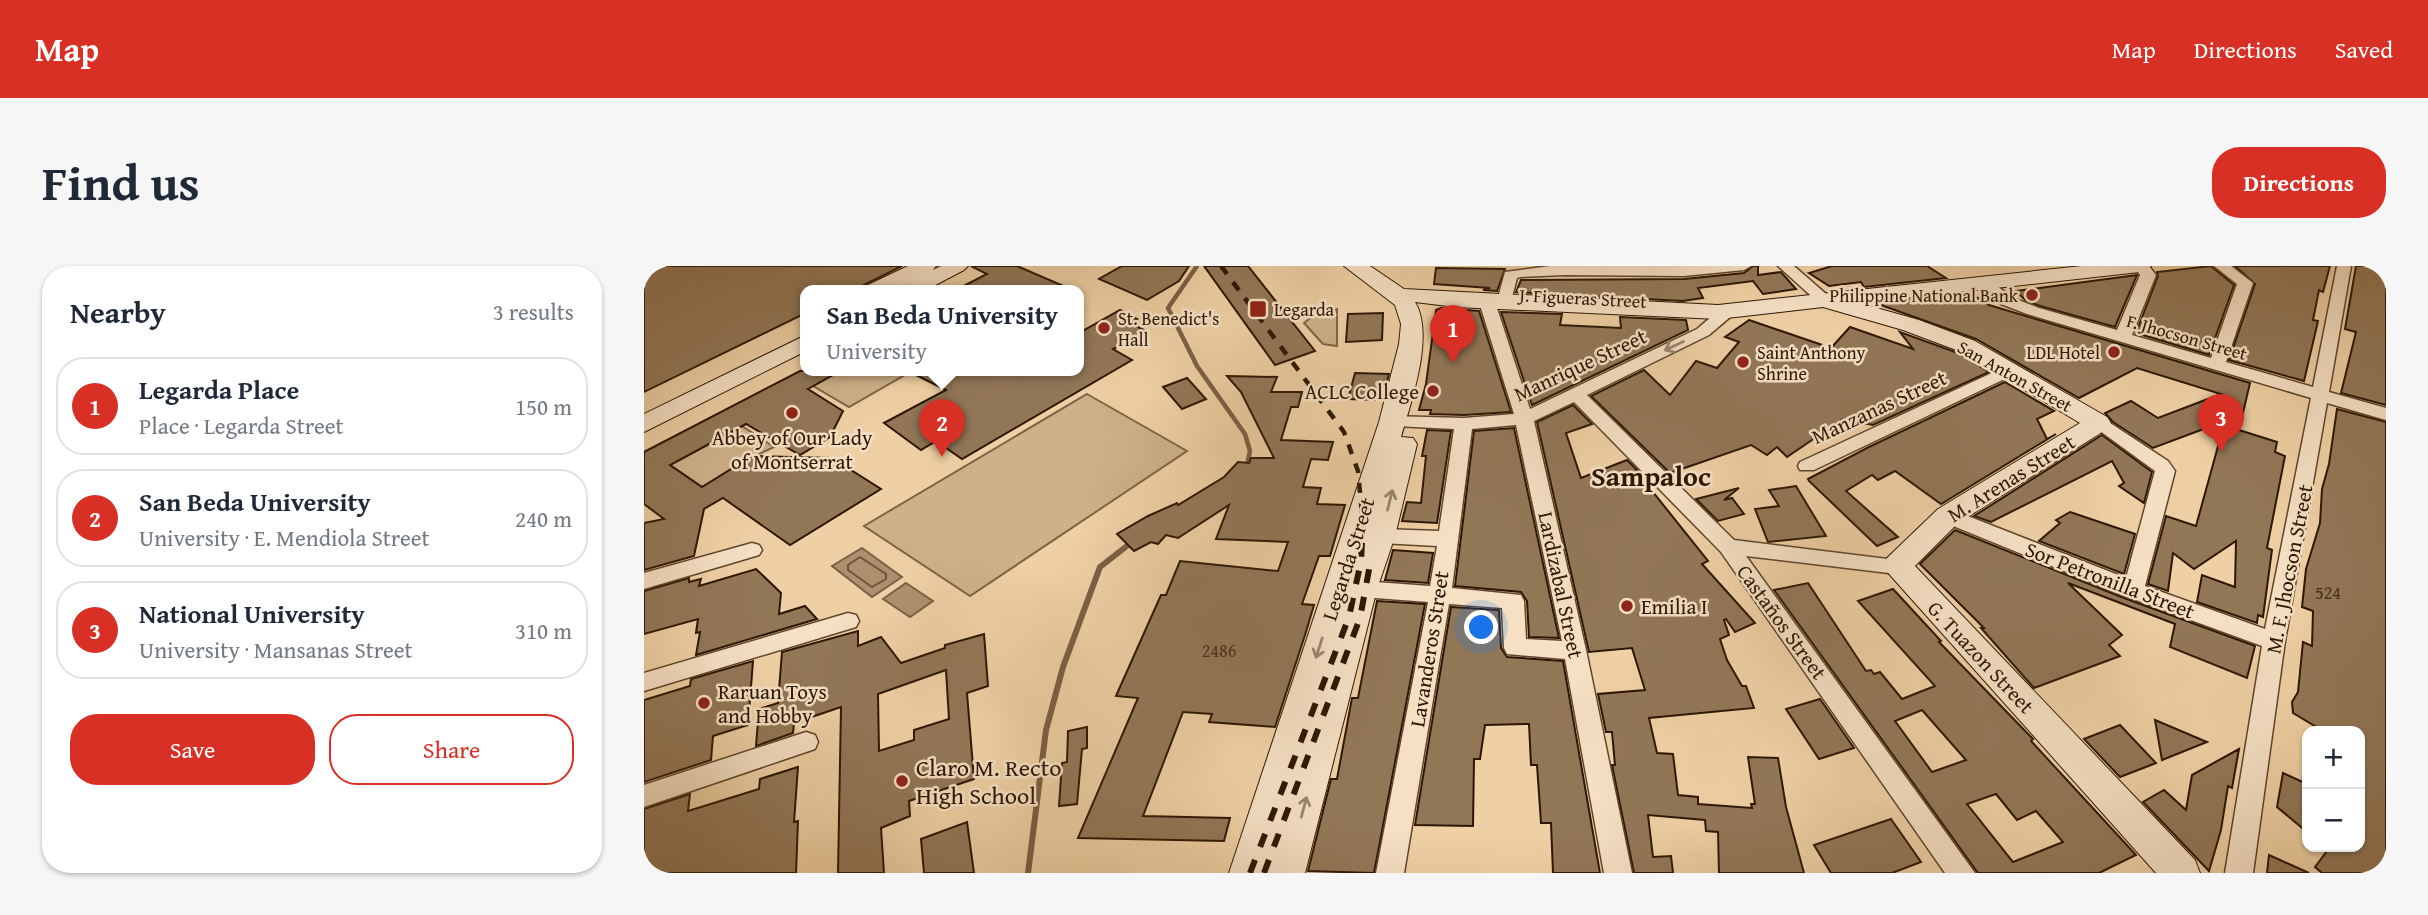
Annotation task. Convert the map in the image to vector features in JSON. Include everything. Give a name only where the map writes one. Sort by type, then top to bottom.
[{"type":"street","points":[[886,285],[925,266]]},
{"type":"street","points":[[919,285],[957,266]]},
{"type":"street","name":"Legarda Street","points":[[1355,266],[1415,295]]},
{"type":"street","name":"Legarda Street","points":[[1248,873],[1372,482],[1403,421],[1427,345],[1428,323],[1425,306],[1415,295],[1373,266]]},
{"type":"street","points":[[1497,298],[1513,273],[1560,268],[1685,272],[1744,266]]},
{"type":"street","name":"San Anton Street","points":[[1785,266],[1826,301],[1967,346],[2098,424],[2164,468],[2165,475],[2133,590]]},
{"type":"street","points":[[2122,338],[2148,275],[2141,266]]},
{"type":"street","name":"J. Figueras Street","points":[[1415,295],[1565,301],[1718,312],[2141,266]]},
{"type":"street","points":[[2217,365],[2245,283],[2221,266]]},
{"type":"street","name":"M. F. Jhocson Street","points":[[2239,873],[2274,641],[2344,266]]},
{"type":"street","name":"F. Jhocson Street","points":[[1984,283],[2007,301],[2122,338],[2386,414]]},
{"type":"street","name":"Lardizabal Street","points":[[1497,298],[1575,650],[1618,873]]},
{"type":"street","name":"Manrique Street","points":[[1403,421],[1464,424],[1524,419],[1703,332],[1730,309]]},
{"type":"street","points":[[644,404],[800,327]]},
{"type":"street","points":[[644,424],[800,345]]},
{"type":"street","name":"Manzanas Street","points":[[1807,466],[2008,370]]},
{"type":"street","name":"Castaños Street","points":[[1576,394],[1728,547],[1961,873]]},
{"type":"street","name":"Legarda Street","points":[[1286,873],[1362,589],[1381,536],[1399,457],[1403,421]]},
{"type":"street","name":"Lavanderos Street","points":[[1391,873],[1440,594],[1464,424]]},
{"type":"street","name":"M. Arenas Street","points":[[1897,566],[1948,516],[2098,424]]},
{"type":"street","name":"Sor Petronilla Street","points":[[1948,516],[2133,590],[2274,641]]},
{"type":"street","points":[[1381,536],[1447,539]]},
{"type":"street","points":[[1728,547],[1897,566]]},
{"type":"street","points":[[644,581],[752,550]]},
{"type":"street","name":"G. Tuazon Street","points":[[1897,566],[2165,869]]},
{"type":"street","points":[[1362,589],[1513,601],[1515,648],[1575,650]]},
{"type":"street","points":[[644,682],[848,621]]},
{"type":"street","points":[[644,796],[806,742]]},
{"type":"shaded area","points":[[1337,309],[1337,346],[1323,344],[1304,323],[1314,315]]},
{"type":"shaded area","points":[[831,376],[903,376],[849,407],[813,386]]},
{"type":"shaded area","points":[[1087,394],[1187,451],[970,596],[864,526]]},
{"type":"shaded area","points":[[742,426],[774,447],[732,467],[730,471],[702,487],[670,465]]},
{"type":"water","points":[[862,548],[902,577],[872,597],[832,566]]},
{"type":"water","points":[[906,583],[933,601],[910,617],[883,599]]},
{"type":"building","points":[[644,266],[902,266],[864,285],[800,285],[800,316],[644,392]]},
{"type":"building","points":[[971,266],[1017,266],[1061,285],[966,285],[987,274]]},
{"type":"building","points":[[1122,266],[1189,266],[1179,281],[1147,300],[1099,279]]},
{"type":"building","name":"Legarda","points":[[1204,266],[1248,266],[1315,351],[1275,365]]},
{"type":"building","points":[[1753,266],[1758,266],[1758,275],[1781,272],[1796,289],[1763,294],[1753,281],[1698,288],[1703,298],[1683,301],[1516,292],[1521,280],[1684,279],[1744,273]]},
{"type":"building","points":[[1832,266],[1927,266],[1946,278],[1864,287],[1861,282],[1829,286],[1809,273]]},
{"type":"building","points":[[2211,266],[2234,285],[2209,355],[2136,333],[2158,276],[2157,272]]},
{"type":"building","points":[[2235,266],[2330,266],[2323,292],[2319,290],[2313,320],[2318,321],[2304,381],[2229,360],[2255,284]]},
{"type":"building","points":[[2356,266],[2386,266],[2386,405],[2341,393],[2356,332],[2345,329]]},
{"type":"building","points":[[1436,268],[1505,269],[1497,291],[1483,290],[1490,288],[1434,284]]},
{"type":"building","points":[[2137,275],[2115,327],[2040,306],[2025,300],[2016,291]]},
{"type":"building","points":[[1970,293],[1989,305],[2250,383],[2239,430],[2277,442],[2275,452],[2285,456],[2267,548],[2272,550],[2263,617],[2258,615],[2257,623],[2197,602],[2202,575],[2235,587],[2236,541],[2194,569],[2173,553],[2168,591],[2148,584],[2166,516],[2196,526],[2225,421],[2153,448],[2113,422],[2105,413],[2131,401],[2158,418],[2221,394],[2137,368],[2079,398],[1976,339],[1878,304]]},
{"type":"building","points":[[1441,308],[1479,311],[1511,412],[1464,415],[1430,414],[1431,410],[1419,410],[1426,384],[1436,310]]},
{"type":"building","points":[[1120,310],[1137,319],[1130,323],[1146,331],[1113,349],[1132,360],[962,459],[936,441],[921,450],[884,423],[946,390],[918,376],[1084,376],[1084,330]]},
{"type":"building","points":[[1501,312],[1562,314],[1560,325],[1621,328],[1620,317],[1686,320],[1688,330],[1532,405]]},
{"type":"building","points":[[1383,313],[1382,340],[1346,342],[1348,314]]},
{"type":"building","points":[[1749,320],[1831,348],[1850,327],[1913,349],[1900,332],[1958,353],[1989,372],[1873,425],[1843,419],[1787,457],[1777,447],[1767,455],[1751,445],[1670,473],[1591,396],[1644,370],[1670,395],[1696,361],[1717,368],[1739,342],[1725,337]]},
{"type":"building","points":[[800,371],[800,376],[831,376],[808,389],[843,411],[830,437],[800,455],[746,424],[670,465],[702,487],[752,456],[832,458],[881,489],[790,545],[723,498],[704,509],[694,556],[644,570],[644,523],[664,519],[644,504],[644,452]]},
{"type":"building","points":[[1355,373],[1389,374],[1382,400],[1348,399]]},
{"type":"building","points":[[1227,376],[1277,377],[1271,392],[1302,392],[1298,407],[1291,407],[1281,440],[1333,442],[1328,460],[1311,459],[1303,487],[1321,488],[1317,504],[1345,505],[1330,556],[1319,556],[1302,604],[1314,605],[1305,635],[1275,727],[1209,722],[1212,714],[1183,712],[1143,816],[1230,818],[1224,841],[1078,838],[1138,698],[1116,696],[1161,595],[1166,595],[1180,561],[1278,571],[1288,542],[1216,539],[1229,505],[1178,538],[1166,535],[1158,544],[1151,542],[1134,551],[1117,534],[1148,516],[1177,503],[1178,505],[1224,477],[1238,462],[1249,463],[1251,458],[1274,458],[1241,392]]},
{"type":"building","points":[[1187,378],[1206,399],[1182,409],[1163,387]]},
{"type":"building","points":[[2005,382],[2054,411],[2037,419],[2047,439],[2056,434],[1941,504],[1895,471],[1878,480],[1872,475],[1846,491],[1898,537],[1877,546],[1808,479],[1867,448]]},
{"type":"building","points":[[1573,405],[1592,424],[1566,433],[1581,478],[1627,460],[1648,481],[1645,482],[1708,561],[1702,564],[1755,623],[1735,632],[1726,619],[1724,620],[1729,635],[1720,639],[1727,660],[1742,686],[1746,686],[1754,708],[1649,718],[1657,753],[1673,754],[1678,795],[1698,797],[1698,804],[1752,808],[1751,804],[1755,804],[1748,757],[1778,758],[1786,807],[1804,873],[1719,873],[1718,832],[1706,831],[1705,820],[1648,815],[1653,857],[1671,856],[1673,873],[1634,873],[1612,765],[1615,765],[1612,732],[1606,732],[1598,694],[1645,690],[1632,648],[1589,652],[1537,422]]},
{"type":"building","points":[[2337,409],[2386,422],[2386,861],[2375,873],[2322,873],[2315,867],[2326,852],[2365,852],[2365,726],[2315,726],[2293,713],[2292,702],[2298,692],[2303,642],[2312,646],[2313,611],[2302,607],[2306,569],[2320,523],[2322,489],[2329,464]]},
{"type":"building","points":[[1514,428],[1559,638],[1529,637],[1527,601],[1521,592],[1455,586],[1474,431]]},
{"type":"building","points":[[1427,430],[1451,431],[1437,523],[1402,521],[1407,502],[1421,503],[1426,456],[1422,456]]},
{"type":"building","points":[[2102,435],[2152,472],[2144,503],[2119,486],[2124,483],[2112,461],[1991,522],[1974,516]]},
{"type":"building","points":[[1796,486],[1826,536],[1768,542],[1755,509],[1779,506],[1769,490]]},
{"type":"building","points":[[1739,488],[1724,500],[1732,498],[1744,514],[1718,521],[1696,499]]},
{"type":"building","points":[[2070,512],[2135,534],[2124,574],[2039,541],[2060,523],[2056,520]]},
{"type":"building","points":[[1955,530],[2124,598],[2255,646],[2247,678],[2170,647],[2175,624],[2068,583],[2122,635],[2109,645],[2120,656],[2034,688],[1981,628],[1984,628],[1920,564]]},
{"type":"building","points":[[1393,550],[1433,553],[1428,583],[1385,580]]},
{"type":"building","points":[[756,569],[781,593],[779,614],[805,606],[817,619],[696,655],[700,632],[696,633],[698,619],[644,634],[644,591],[689,578],[689,582],[701,579],[699,586]]},
{"type":"building","points":[[1808,583],[1866,671],[1871,670],[1874,674],[1880,672],[1902,699],[1935,686],[1858,601],[1893,589],[1941,641],[1939,642],[2033,739],[2031,741],[2136,855],[2099,873],[1978,873],[1774,590]],"holes":[[[1922,710],[1966,760],[1932,772],[1895,721]],[[1996,794],[2017,820],[2036,811],[2063,842],[2013,862],[1967,804]]]},
{"type":"building","points":[[1377,601],[1425,604],[1374,873],[1308,871],[1331,779],[1337,779],[1352,698],[1358,698]]},
{"type":"building","points":[[1451,607],[1499,610],[1501,648],[1507,657],[1563,661],[1600,873],[1553,873],[1551,823],[1541,823],[1537,765],[1531,765],[1529,724],[1485,725],[1480,759],[1474,759],[1473,826],[1415,825]]},
{"type":"building","points":[[858,631],[858,646],[881,637],[901,663],[945,648],[945,645],[984,634],[988,686],[967,693],[974,779],[909,801],[910,816],[881,828],[884,873],[838,873],[841,707],[794,723],[793,733],[756,746],[759,709],[778,703],[782,652]],"holes":[[[946,670],[949,719],[914,730],[914,740],[879,751],[878,694]]]},
{"type":"building","points":[[753,661],[748,725],[713,736],[711,760],[644,782],[644,700],[690,686],[691,679]]},
{"type":"building","points":[[1820,699],[1854,748],[1819,759],[1786,709]]},
{"type":"building","points":[[2155,720],[2207,742],[2162,760]]},
{"type":"building","points":[[2120,725],[2156,763],[2120,777],[2084,739]]},
{"type":"building","points":[[1087,727],[1087,748],[1082,749],[1077,804],[1059,806],[1062,763],[1067,762],[1068,731]]},
{"type":"building","points":[[2239,749],[2232,788],[2228,786],[2221,830],[2209,871],[2143,802],[2164,790],[2186,810],[2192,775]]},
{"type":"building","points":[[798,767],[794,822],[798,821],[796,873],[644,873],[644,809],[690,794],[688,811],[759,789],[760,779]]},
{"type":"building","points":[[2283,773],[2302,782],[2302,828],[2277,807]]},
{"type":"building","points":[[1891,819],[1921,862],[1892,873],[1831,873],[1814,845]]},
{"type":"building","points":[[967,822],[974,873],[924,873],[921,839]]},
{"type":"building","points":[[2269,855],[2309,873],[2267,873]]},
{"type":"waterway","points":[[1197,266],[1168,308],[1197,366],[1245,434],[1250,451],[1246,469]]},
{"type":"waterway","points":[[1028,873],[1046,730],[1063,667],[1100,567],[1132,542]]},
{"type":"railway","points":[[1221,266],[1344,432],[1358,471],[1363,524]]},
{"type":"railway","points":[[1250,873],[1349,617],[1361,561],[1363,524]]},
{"type":"railway","points":[[1264,873],[1360,618],[1371,559]]},
{"type":"place","name":"Philippine National Bank","points":[[2032,295]]},
{"type":"place","name":"Legarda","points":[[1258,309]]},
{"type":"place","name":"St. Benedict's Hall","points":[[1104,328]]},
{"type":"place","name":"LDL Hotel","points":[[2114,352]]},
{"type":"place","name":"Saint Anthony Shrine","points":[[1743,362]]},
{"type":"place","name":"Legarda Place","points":[[1453,363]]},
{"type":"place","name":"ACLC College","points":[[1433,391]]},
{"type":"place","name":"Abbey of Our Lady of Montserrat","points":[[792,413]]},
{"type":"place","name":"National University","points":[[2221,452]]},
{"type":"place","name":"San Beda University","points":[[942,457]]},
{"type":"place","name":"Emilia I","points":[[1627,606]]},
{"type":"place","name":"Raruan Toys and Hobby","points":[[704,703]]},
{"type":"place","name":"Claro M. Recto High School","points":[[902,781]]},
{"type":"district","name":"Sampaloc","points":[[1651,475]]}]
